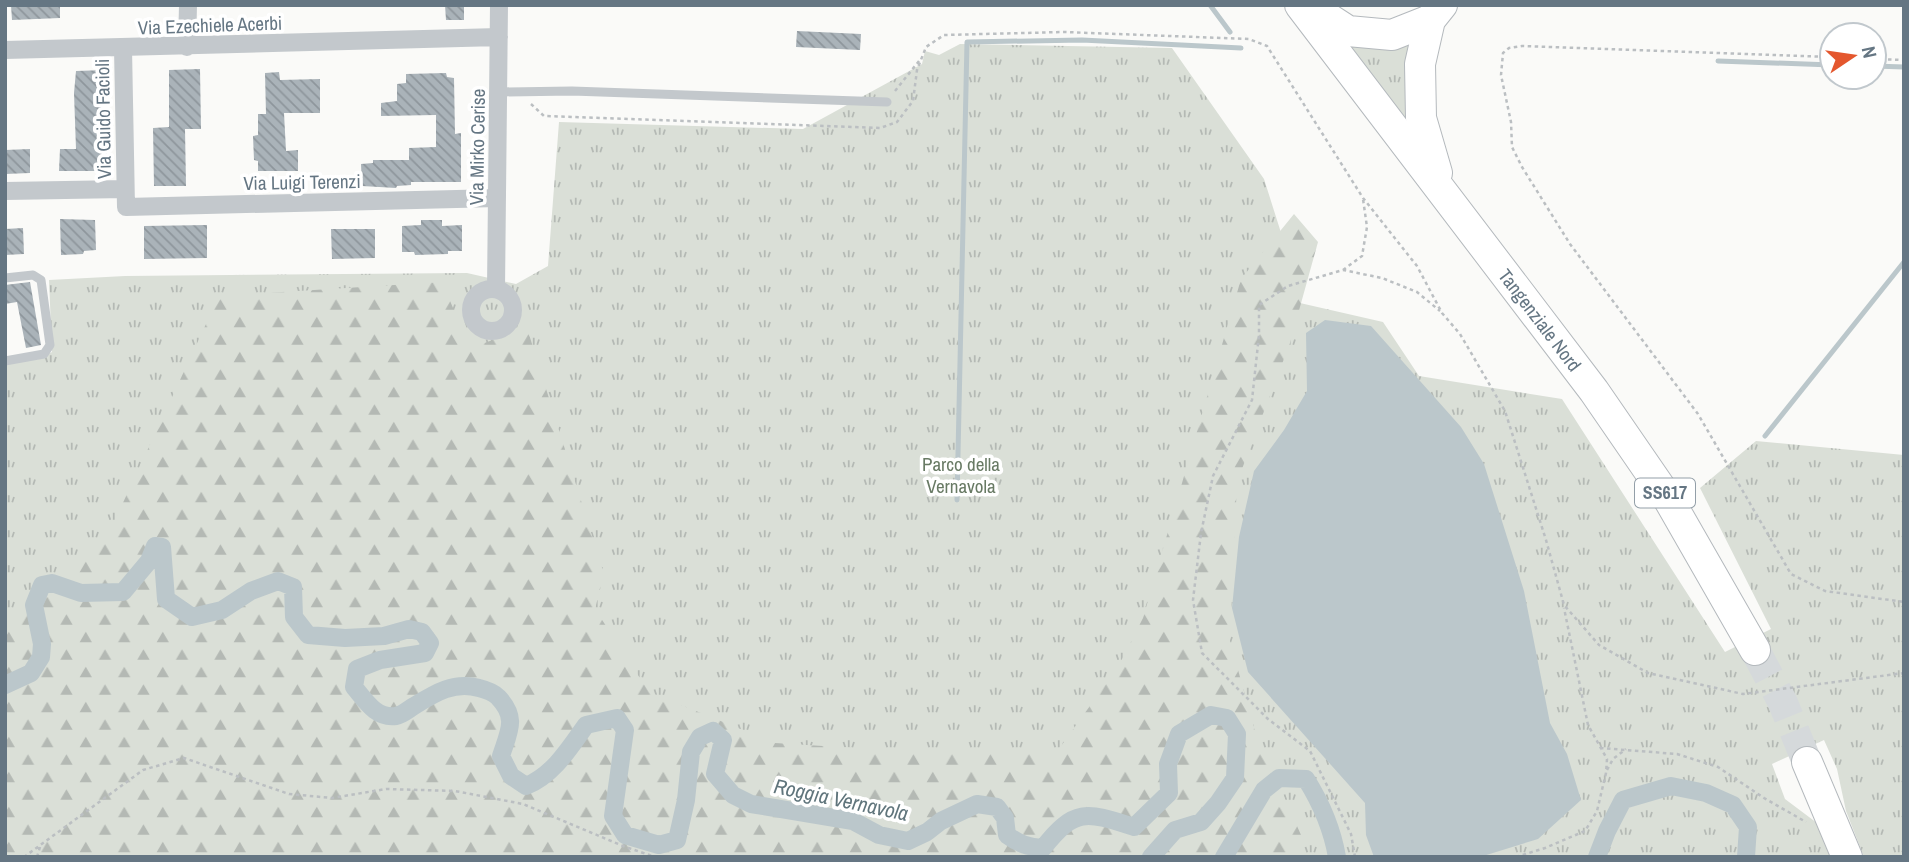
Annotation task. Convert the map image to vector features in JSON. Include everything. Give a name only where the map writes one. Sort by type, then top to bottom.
[{"type":"highway","name":"Tangenziale Nord","points":[[1300,5],[1594,391],[1670,500],[1755,650]]},
{"type":"highway","points":[[1308,5],[1348,31],[1392,35],[1436,13]]},
{"type":"highway","points":[[1436,13],[1420,64],[1421,118],[1442,190]]},
{"type":"highway","points":[[1807,762],[1818,818],[1847,857]]},
{"type":"street","points":[[187,47],[188,5]]},
{"type":"street","name":"Via Mirko Cerise","points":[[496,289],[499,5]]},
{"type":"street","name":"Via Ezechiele Acerbi","points":[[5,50],[499,37]]},
{"type":"street","name":"Via Guido Facioli","points":[[123,48],[125,189]]},
{"type":"street","points":[[5,191],[125,189]]},
{"type":"street","name":"Via Luigi Terenzi","points":[[125,189],[126,207],[497,198]]},
{"type":"lane","points":[[499,92],[572,90],[887,102]]},
{"type":"lane","points":[[5,278],[33,275],[41,280],[50,345],[44,354],[5,361]]},
{"type":"path","points":[[522,91],[527,101],[544,116],[880,128],[897,122],[913,101],[917,70],[926,47],[944,35],[1064,32],[1249,39],[1267,47],[1363,198],[1417,266],[1442,313]]},
{"type":"path","points":[[1818,57],[1522,46],[1509,48],[1503,53],[1501,75],[1511,122],[1512,147],[1522,167],[1570,244],[1698,414],[1791,574],[1825,591],[1904,602]]},
{"type":"path","points":[[887,102],[915,64],[922,59]]},
{"type":"path","points":[[1355,857],[1351,834],[1310,751],[1268,719],[1202,653],[1194,600],[1201,533],[1213,476],[1252,400],[1259,335],[1259,305],[1288,286],[1343,270],[1362,256],[1367,227],[1363,198]]},
{"type":"path","points":[[1343,270],[1382,278],[1417,292],[1442,313],[1460,334],[1506,411],[1546,540],[1564,605],[1588,724],[1607,759],[1606,773],[1597,811],[1585,831],[1516,857]]},
{"type":"path","points":[[1564,605],[1599,645],[1648,673],[1744,694],[1904,673]]},
{"type":"path","points":[[1600,748],[1677,754],[1718,767],[1764,798],[1818,818]]},
{"type":"path","points":[[1606,773],[1613,759],[1626,750]]},
{"type":"path","points":[[24,857],[143,770],[184,758],[289,794],[332,798],[386,789],[455,792],[523,804],[654,857]]},
{"type":"path","points":[[37,857],[41,846]]},
{"type":"green space","points":[[1412,36],[1410,127],[1344,39]]},
{"type":"green space","name":"Parco della Vernavola","points":[[960,44],[1172,48],[1264,179],[1300,303],[1383,322],[1419,376],[1562,399],[1725,652],[1771,629],[1700,488],[1756,441],[1904,455],[1904,857],[1864,857],[1846,811],[1837,769],[1824,740],[1772,764],[1785,799],[1821,826],[1834,857],[5,857],[5,364],[39,359],[52,352],[49,280],[125,276],[467,273],[516,284],[548,266],[559,122],[803,129],[922,64],[925,51],[939,55]]},
{"type":"green space","points":[[1294,214],[1318,242],[1290,343],[1237,482],[1230,641],[1255,731],[1301,835],[1301,857],[5,857],[5,616],[108,535],[219,296],[442,282],[470,348],[527,328],[604,574],[595,609],[649,692],[775,743],[918,752],[1056,753],[1118,667],[1143,618],[1241,279]]},
{"type":"shaded area","points":[[1325,320],[1371,326],[1461,427],[1484,464],[1524,591],[1550,723],[1567,754],[1581,800],[1538,839],[1480,857],[1374,857],[1366,835],[1365,803],[1248,672],[1232,608],[1239,537],[1254,471],[1284,430],[1307,391],[1306,333]]},
{"type":"building","points":[[11,5],[60,5],[60,18],[12,20]]},
{"type":"building","points":[[445,5],[464,5],[464,20],[446,20]]},
{"type":"building","points":[[797,31],[861,34],[860,50],[796,47]]},
{"type":"building","points":[[200,69],[201,129],[185,129],[186,186],[154,186],[153,128],[169,127],[169,70]]},
{"type":"building","points":[[106,70],[106,97],[102,98],[102,145],[107,145],[106,171],[59,171],[60,149],[76,149],[76,71]]},
{"type":"building","points":[[279,72],[280,80],[320,79],[320,113],[284,113],[286,151],[298,150],[298,171],[258,171],[258,161],[254,160],[253,136],[258,135],[258,114],[266,114],[265,73]]},
{"type":"building","points":[[446,73],[447,77],[454,78],[455,134],[461,133],[461,182],[411,182],[411,185],[396,188],[362,186],[361,164],[373,163],[373,160],[409,160],[409,148],[436,147],[436,115],[381,116],[381,103],[397,101],[397,84],[406,83],[406,74]]},
{"type":"building","points":[[30,149],[30,173],[5,174],[5,150]]},
{"type":"building","points":[[60,219],[95,220],[96,250],[84,251],[83,254],[61,255]]},
{"type":"building","points":[[421,220],[442,220],[442,226],[462,225],[462,251],[415,255],[414,252],[402,252],[402,226],[421,225]]},
{"type":"building","points":[[207,225],[207,258],[144,259],[144,226]]},
{"type":"building","points":[[23,228],[24,254],[5,255],[5,229]]},
{"type":"building","points":[[331,229],[375,229],[375,258],[332,259]]},
{"type":"building","points":[[30,282],[41,345],[26,348],[17,302],[5,304],[5,285]]},
{"type":"waterway","points":[[1210,5],[1230,32]]},
{"type":"waterway","points":[[957,500],[967,42],[1082,40],[1241,48]]},
{"type":"waterway","points":[[1718,61],[1818,65]]},
{"type":"waterway","points":[[1888,66],[1904,67]]},
{"type":"waterway","points":[[1765,436],[1904,262]]},
{"type":"waterway","name":"Roggia Vernavola","points":[[5,685],[31,673],[41,657],[42,644],[34,605],[42,585],[52,583],[81,593],[123,592],[149,561],[155,546],[162,547],[166,599],[192,617],[222,610],[251,591],[278,581],[293,587],[294,617],[308,635],[345,638],[384,636],[409,629],[422,632],[430,643],[425,653],[380,660],[357,669],[354,687],[372,708],[389,716],[401,714],[453,687],[470,686],[492,692],[504,705],[510,718],[509,732],[501,756],[511,776],[526,786],[552,768],[586,725],[617,718],[625,730],[613,816],[625,835],[659,845],[677,840],[686,800],[691,752],[700,737],[713,731],[723,740],[715,774],[733,795],[751,804],[853,821],[879,835],[908,841],[977,804],[997,807],[1005,818],[1007,835],[1024,844],[1043,848],[1064,825],[1083,816],[1104,818],[1134,827],[1169,793],[1168,764],[1179,734],[1211,715],[1227,718],[1237,734],[1235,778],[1201,822],[1175,830],[1151,857]]},
{"type":"waterway","name":"Roggia Vernavola","points":[[1224,857],[1264,790],[1279,778],[1306,779],[1325,816],[1337,857]]},
{"type":"waterway","name":"Roggia Vernavola","points":[[1597,857],[1623,800],[1671,786],[1706,793],[1733,805],[1748,827],[1746,857]]},
{"type":"tunnel","points":[[1755,650],[1783,703],[1807,762]]}]
